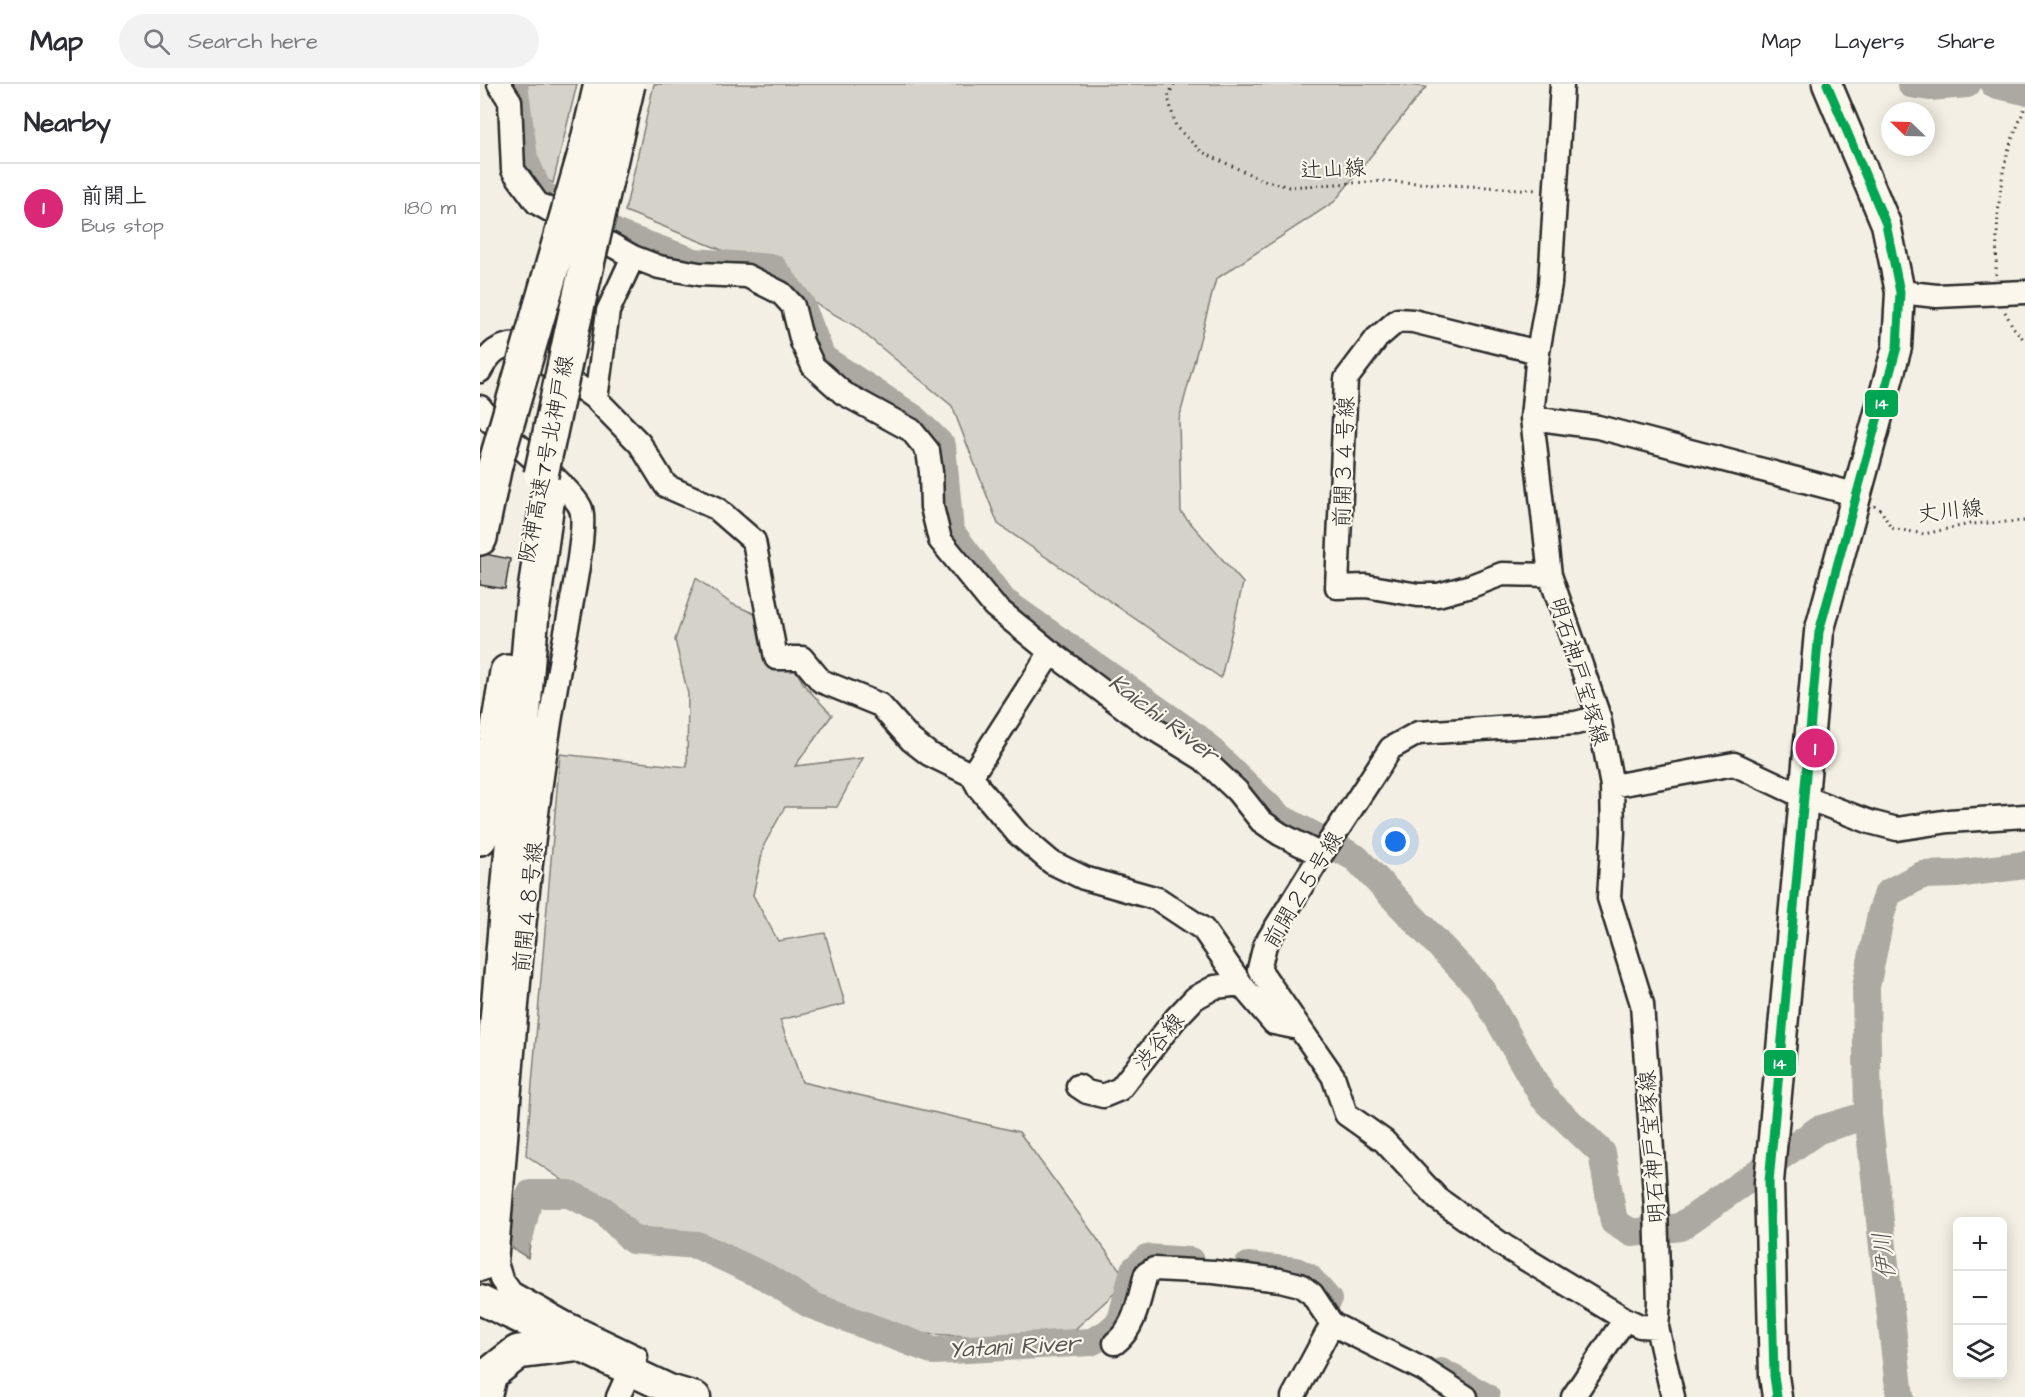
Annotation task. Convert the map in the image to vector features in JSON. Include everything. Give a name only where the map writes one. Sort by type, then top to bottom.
[{"type":"highway","name":"阪神高速7号北神戸線","points":[[480,538],[495,465],[585,153],[601,84]]},
{"type":"highway","name":"阪神高速7号北神戸線","points":[[480,838],[530,527],[545,478],[572,330],[628,84]]},
{"type":"highway","points":[[480,1264],[495,1046],[545,478]]},
{"type":"highway","points":[[483,1397],[490,1374],[518,1352],[574,1345]]},
{"type":"highway","points":[[480,1347],[484,1371],[483,1397]]},
{"type":"main road","points":[[1777,1397],[1773,1353],[1770,1161],[1819,632],[1897,347],[1900,292],[1886,224],[1827,84]]},
{"type":"main road","points":[[480,1300],[669,1389],[696,1397]]},
{"type":"street","points":[[499,84],[510,101],[513,170],[537,203],[633,257],[659,267],[699,274],[747,276],[781,293],[793,306],[802,342],[813,366],[843,393],[911,430],[928,451],[932,507],[940,540],[994,606],[1146,724],[1203,759],[1237,791],[1261,821],[1280,834],[1325,848]]},
{"type":"street","name":"明石神戸宝塚線","points":[[1562,84],[1550,284],[1538,352],[1532,418],[1550,575],[1599,717],[1612,786],[1613,832],[1609,898],[1642,1004],[1657,1227],[1659,1302],[1657,1327],[1673,1397]]},
{"type":"street","points":[[596,399],[608,311],[633,257]]},
{"type":"street","points":[[1900,292],[1937,296],[2022,292]]},
{"type":"street","name":"前開３４号線","points":[[1538,352],[1413,321],[1398,320],[1377,338],[1346,379],[1337,587],[1366,586],[1418,595],[1437,595],[1502,574],[1550,575]]},
{"type":"street","points":[[480,371],[489,356],[505,345],[519,344],[596,399],[640,444],[666,486],[716,508],[754,541],[777,658],[802,657],[820,681],[880,705],[911,740],[929,754],[972,775],[979,788],[1017,833],[1051,862],[1084,879],[1158,898],[1203,928],[1241,984],[1274,1023],[1299,1028]]},
{"type":"street","name":"前開４８号線","points":[[480,407],[490,421],[568,492],[580,509],[583,528],[537,806],[496,1263],[501,1279],[511,1293],[567,1324],[636,1357],[630,1371]]},
{"type":"street","points":[[1532,418],[1598,427],[1858,495]]},
{"type":"street","points":[[972,775],[1051,652]]},
{"type":"street","name":"前開２５号線","points":[[1599,717],[1576,723],[1418,733],[1391,748],[1265,945],[1259,969],[1333,1076],[1346,1114],[1384,1141],[1438,1199],[1504,1246],[1625,1319],[1640,1326],[1657,1327]]},
{"type":"street","points":[[1612,786],[1734,764],[1804,797],[1869,822],[1897,829],[1949,821],[2025,816]]},
{"type":"street","name":"渋谷線","points":[[1078,1086],[1087,1092],[1103,1096],[1120,1089],[1176,1018],[1195,998],[1215,987],[1241,984]]},
{"type":"street","points":[[1115,1342],[1124,1336],[1134,1318],[1146,1274],[1154,1269],[1214,1272],[1280,1280],[1300,1285],[1312,1294],[1332,1324],[1424,1370],[1466,1397]]},
{"type":"street","points":[[1574,1397],[1625,1319]]},
{"type":"street","points":[[1293,1397],[1332,1324]]},
{"type":"street","points":[[618,1397],[630,1371]]},
{"type":"path","name":"辻山線","points":[[1174,84],[1168,97],[1176,127],[1202,152],[1260,179],[1289,187],[1384,182],[1555,191]]},
{"type":"path","points":[[2025,107],[2008,151],[1997,218],[1995,293],[2013,327],[2025,341]]},
{"type":"path","name":"丈川線","points":[[1858,495],[1881,510],[1891,528],[1924,534],[1970,524],[2025,521]]},
{"type":"shaded area","points":[[515,84],[577,84],[553,183],[536,175]]},
{"type":"shaded area","points":[[654,84],[1400,84],[1426,87],[1334,202],[1216,279],[1179,419],[1181,512],[1243,583],[1221,678],[998,524],[952,406],[855,326],[724,251],[625,211]]},
{"type":"shaded area","points":[[696,578],[732,604],[765,618],[805,686],[832,715],[795,766],[863,758],[837,807],[785,807],[764,845],[753,895],[778,941],[825,933],[845,1004],[780,1020],[802,1082],[1019,1132],[1128,1281],[1063,1340],[900,1333],[632,1228],[526,1155],[560,754],[687,767],[688,694],[675,640]]},
{"type":"shaded area","points":[[536,1199],[528,1258],[512,1248],[514,1210]]},
{"type":"building","points":[[480,553],[510,559],[505,589],[480,585]]},
{"type":"waterway","name":"Kaichi River","points":[[514,84],[524,158],[539,193],[619,235],[694,262],[773,268],[801,305],[822,358],[912,417],[942,446],[950,531],[1003,601],[1199,739],[1280,818],[1356,858],[1481,989],[1543,1097],[1602,1153],[1614,1222],[1632,1233],[1680,1227],[1818,1130],[1868,1115]]},
{"type":"waterway","points":[[1911,84],[1930,87],[1967,84]]},
{"type":"waterway","points":[[1994,84],[2025,91]]},
{"type":"waterway","name":"伊川","points":[[1900,1397],[1868,1115],[1866,987],[1881,914],[1888,893],[1922,875],[1956,874],[2025,865]]},
{"type":"waterway","name":"Yatani River","points":[[520,1234],[530,1194],[569,1194],[603,1210],[633,1240],[697,1245],[766,1277],[811,1305],[934,1351],[1091,1342],[1108,1333],[1121,1321],[1134,1270],[1147,1258],[1190,1261]]},
{"type":"waterway","name":"Yatani River","points":[[1248,1266],[1296,1271],[1308,1277],[1328,1300]]},
{"type":"waterway","name":"Yatani River","points":[[1441,1372],[1486,1397]]},
{"type":"transit line","name":"14","points":[[1777,1397],[1774,1376],[1769,1182],[1819,632],[1897,347],[1900,292],[1886,224],[1827,84]]},
{"type":"place","name":"前開上","points":[[1815,748]]}]
